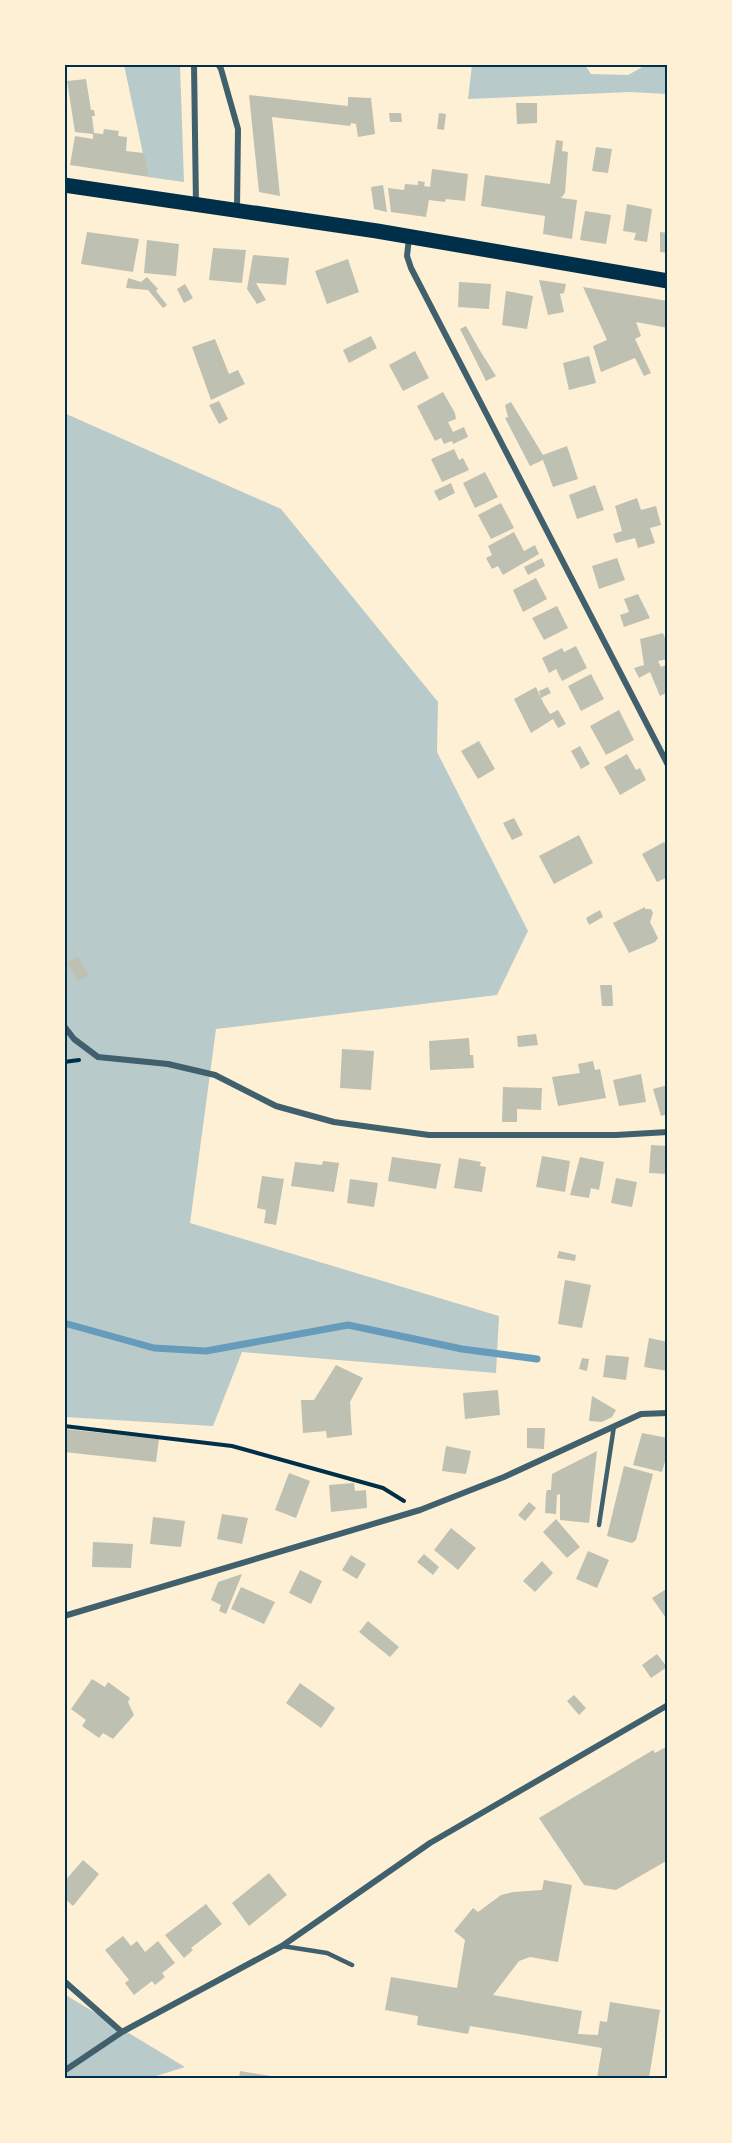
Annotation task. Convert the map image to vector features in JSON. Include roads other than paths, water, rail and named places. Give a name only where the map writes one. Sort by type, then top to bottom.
[{"type":"main road","points":[[64,185],[237,213],[409,237],[668,281]]},
{"type":"street","points":[[195,64],[196,206]]},
{"type":"street","points":[[218,64],[238,129],[237,213]]},
{"type":"street","points":[[409,237],[407,256],[411,268],[668,765]]},
{"type":"street","points":[[64,1026],[74,1039],[98,1057],[168,1064],[215,1075],[276,1106],[334,1122],[429,1135],[616,1135],[668,1132]]},
{"type":"street","points":[[64,1616],[420,1510],[504,1478],[641,1414],[668,1413]]},
{"type":"street","points":[[64,2071],[122,2032],[282,1946],[430,1843],[668,1705]]},
{"type":"street","points":[[64,1981],[122,2032]]},
{"type":"lane","points":[[599,1525],[614,1426]]},
{"type":"lane","points":[[282,1946],[327,1953],[352,1965]]},
{"type":"waterway","points":[[64,1323],[154,1348],[206,1351],[348,1325],[462,1349],[537,1359]]}]
